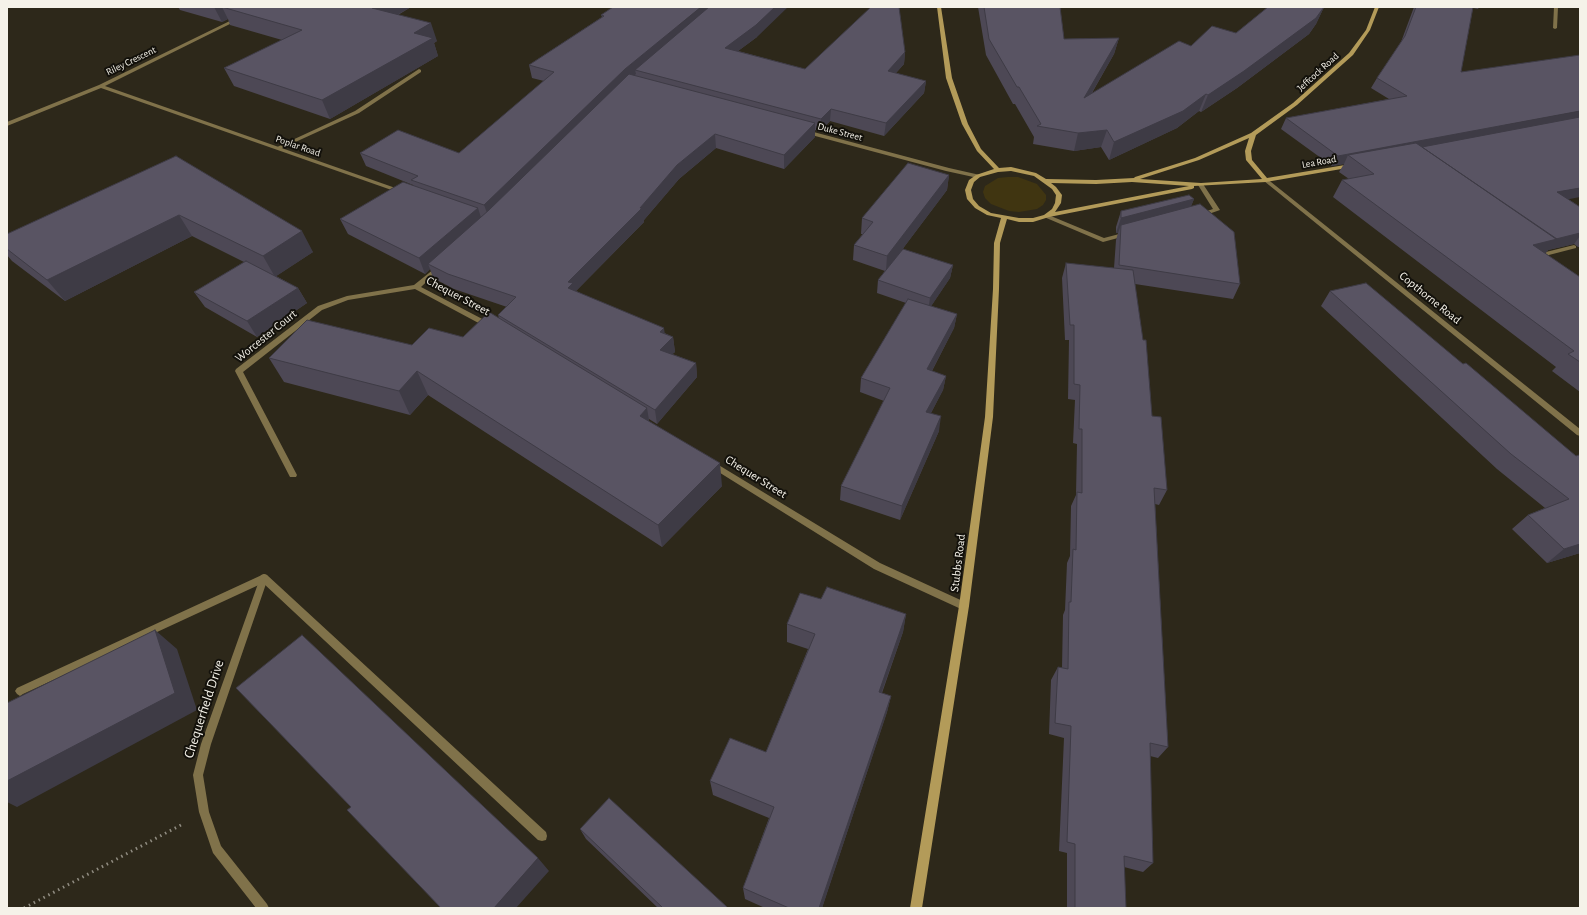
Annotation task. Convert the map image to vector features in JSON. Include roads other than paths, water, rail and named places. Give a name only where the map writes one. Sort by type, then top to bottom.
[{"type":"main road","points":[[939,7],[949,78],[965,124],[979,150],[998,170]]},
{"type":"main road","name":"Jeffcock Road","points":[[1132,180],[1197,159],[1253,134],[1295,104],[1351,54],[1368,30],[1377,7]]},
{"type":"main road","points":[[1253,134],[1248,151],[1249,160],[1266,180]]},
{"type":"main road","name":"Lea Road","points":[[978,176],[970,181],[968,190],[970,199],[983,211],[1004,219],[1033,220],[1046,216],[1201,185],[1266,180],[1356,165]]},
{"type":"main road","points":[[978,176],[998,170],[1024,171],[1047,181],[1058,195],[1058,203],[1054,210],[1046,216]]},
{"type":"main road","name":"Lea Road","points":[[1047,181],[1096,182],[1132,180],[1201,185]]},
{"type":"main road","name":"Stubbs Road","points":[[916,908],[964,606],[989,417],[997,243],[1004,219]]},
{"type":"street","points":[[1555,28],[1556,7]]},
{"type":"street","name":"Riley Crescent","points":[[7,124],[101,86],[246,14]]},
{"type":"street","points":[[278,148],[357,112],[419,71]]},
{"type":"street","name":"Poplar Road","points":[[101,86],[409,194]]},
{"type":"street","name":"Duke Street","points":[[796,129],[948,170],[978,176]]},
{"type":"street","name":"Copthorne Road","points":[[1266,180],[1580,433]]},
{"type":"street","points":[[1194,216],[1217,210],[1201,185]]},
{"type":"street","points":[[1046,216],[1103,240],[1133,232]]},
{"type":"street","points":[[1532,245],[1544,254],[1574,247]]},
{"type":"street","points":[[416,287],[445,262]]},
{"type":"street","name":"Chequer Street","points":[[416,287],[472,315],[492,328]]},
{"type":"street","name":"Worcester Court","points":[[293,475],[239,371],[320,308],[347,298],[416,287]]},
{"type":"street","name":"Chequer Street","points":[[702,457],[877,566],[964,606]]},
{"type":"street","points":[[20,691],[264,578],[542,836]]},
{"type":"street","name":"Chequerfield Drive","points":[[263,908],[217,849],[204,812],[198,775],[206,744],[264,578]]}]
